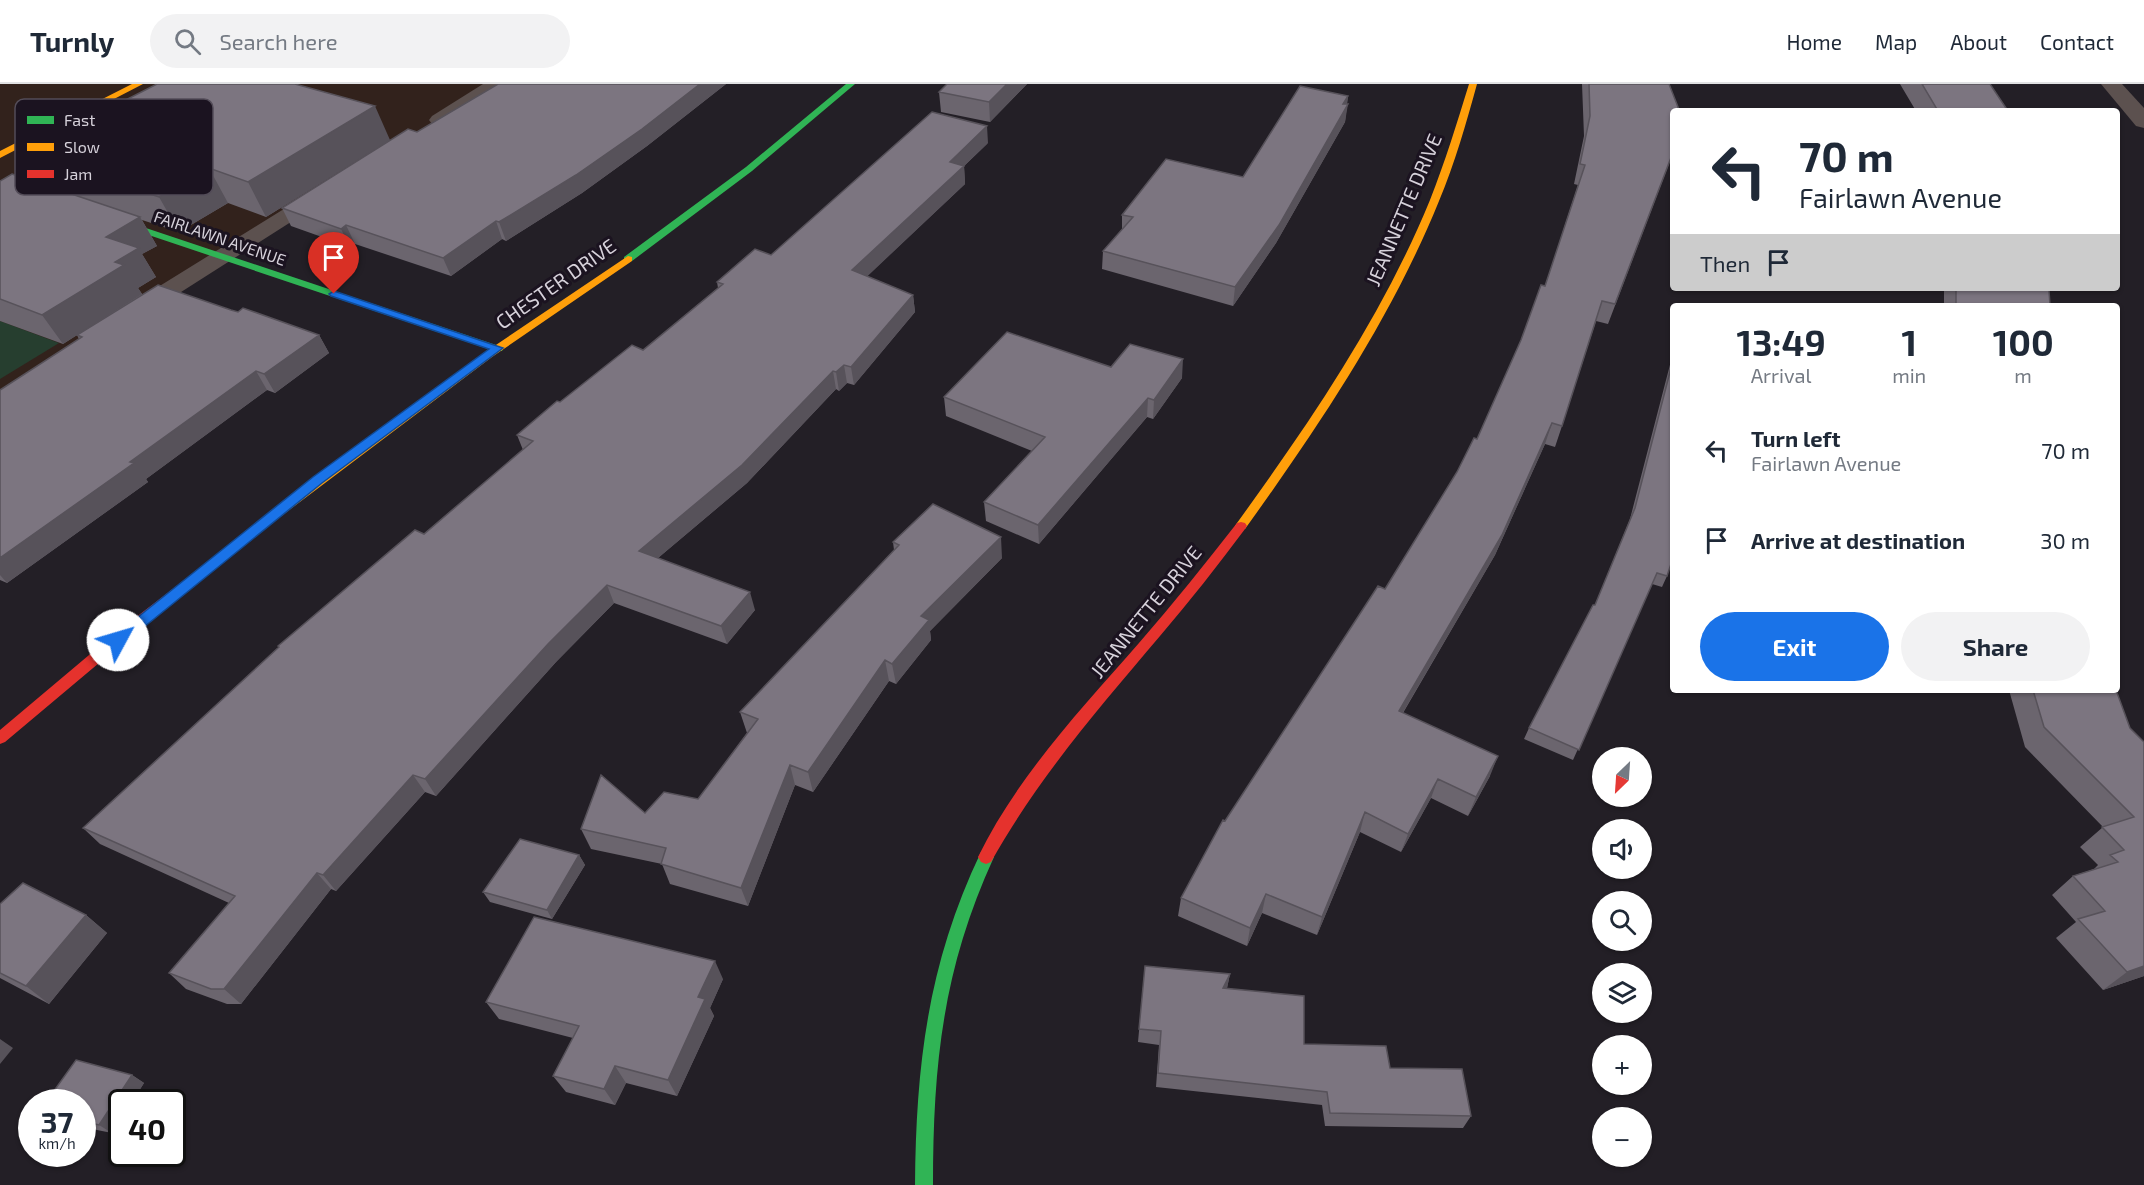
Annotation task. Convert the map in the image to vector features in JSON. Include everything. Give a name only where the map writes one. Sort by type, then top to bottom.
[{"type":"street","points":[[110,99],[139,84]]},
{"type":"street","name":"CHESTER DRIVE","points":[[0,738],[318,480],[498,348],[720,192],[851,84]]},
{"type":"street","name":"JEANNETTE DRIVE","points":[[924,1185],[924,1112],[931,1039],[940,994],[947,962],[967,902],[996,837],[1036,774],[1172,614],[1270,487],[1346,373],[1397,283],[1442,180],[1473,84]]},
{"type":"street","points":[[2111,84],[2144,121]]},
{"type":"street","points":[[0,155],[15,147]]},
{"type":"street","name":"FAIRLAWN AVENUE","points":[[91,212],[498,348]]},
{"type":"lane","points":[[423,130],[496,84]]},
{"type":"lane","points":[[120,321],[341,181]]},
{"type":"shaded area","points":[[0,84],[496,84],[0,397]]},
{"type":"green space","points":[[0,321],[59,343],[0,379]]},
{"type":"building","points":[[157,84],[295,84],[375,106],[248,182],[213,169],[213,99],[128,99]]},
{"type":"building","points":[[498,84],[700,84],[642,129],[576,175],[499,222],[496,221],[443,258],[346,225],[341,229],[282,208],[408,129],[417,132]]},
{"type":"building","points":[[947,84],[1007,84],[989,102],[939,92]]},
{"type":"building","points":[[1589,84],[1669,84],[1678,108],[1670,108],[1670,160],[1615,304],[1602,301],[1562,426],[1552,423],[1502,535],[1399,711],[1498,756],[1476,797],[1438,779],[1408,834],[1365,812],[1322,917],[1266,894],[1250,928],[1181,898],[1223,820],[1225,821],[1378,586],[1385,589],[1457,472],[1474,438],[1477,439],[1521,340],[1541,285],[1545,286],[1585,165],[1580,164],[1590,116]]},
{"type":"building","points":[[1922,84],[1990,84],[2006,108],[1936,108]]},
{"type":"building","points":[[1300,86],[1348,96],[1343,104],[1348,104],[1279,225],[1235,287],[1103,251],[1133,217],[1122,215],[1166,159],[1243,177]]},
{"type":"building","points":[[932,112],[987,126],[950,162],[964,166],[852,270],[913,295],[851,367],[844,365],[836,372],[833,371],[742,465],[639,551],[750,592],[721,626],[607,585],[548,644],[425,779],[413,775],[323,875],[317,873],[224,989],[211,989],[169,973],[235,896],[83,828],[278,646],[415,530],[424,534],[533,441],[517,435],[557,401],[560,402],[632,345],[643,350],[723,284],[717,282],[755,249],[771,255]]},
{"type":"building","points":[[12,174],[15,175],[15,195],[75,195],[140,217],[106,237],[139,248],[115,262],[124,265],[42,315],[0,299],[0,181]]},
{"type":"building","points":[[158,285],[238,312],[243,308],[319,335],[264,374],[256,371],[130,462],[134,463],[0,558],[0,390],[82,337],[77,335]]},
{"type":"building","points":[[1956,291],[2049,291],[2050,303],[1956,303]]},
{"type":"building","points":[[1007,332],[1111,367],[1130,344],[1183,359],[1154,400],[1148,398],[1038,525],[984,502],[1045,437],[944,397]]},
{"type":"building","points":[[1670,372],[1670,567],[1667,576],[1657,573],[1579,750],[1529,728],[1595,605],[1635,508]]},
{"type":"building","points":[[933,504],[1001,537],[921,616],[929,620],[892,664],[885,660],[808,772],[790,765],[741,888],[661,864],[666,848],[581,829],[601,775],[645,813],[664,792],[698,799],[758,719],[740,712],[899,545],[893,542]]},
{"type":"building","points":[[2034,693],[2117,693],[2130,728],[2144,742],[2144,966],[2127,972],[2078,919],[2105,911],[2073,876],[2118,862],[2110,855],[2124,850],[2102,827],[2134,817],[2044,727]]},
{"type":"building","points":[[520,839],[579,855],[547,910],[483,892]]},
{"type":"building","points":[[23,883],[86,915],[26,986],[0,973],[0,904]]},
{"type":"building","points":[[534,917],[715,961],[698,997],[705,999],[668,1080],[615,1066],[604,1089],[553,1076],[579,1026],[486,1002]]},
{"type":"building","points":[[1145,966],[1230,974],[1223,988],[1304,996],[1304,1044],[1386,1046],[1390,1068],[1462,1069],[1471,1116],[1330,1113],[1327,1092],[1158,1073],[1161,1031],[1139,1029]]},
{"type":"building","points":[[76,1060],[132,1075],[123,1089],[108,1089],[108,1111],[99,1125],[96,1124],[96,1089],[55,1089]]},
{"type":"traffic: fast","points":[[628,259],[749,169],[851,84]]},
{"type":"traffic: fast","points":[[107,218],[498,349]]},
{"type":"traffic: fast","points":[[924,1185],[926,1101],[935,1017],[954,935],[968,895],[986,857]]},
{"type":"traffic: slow","points":[[110,99],[139,84]]},
{"type":"traffic: slow","points":[[1241,526],[1312,425],[1346,371],[1408,259],[1434,201],[1456,143],[1473,84]]},
{"type":"traffic: slow","points":[[0,155],[15,147]]},
{"type":"traffic: slow","points":[[272,517],[488,355],[628,259]]},
{"type":"traffic: jam","points":[[0,738],[119,638],[272,517]]},
{"type":"traffic: jam","points":[[986,857],[1020,800],[1059,747],[1241,526]]},
{"type":"route","points":[[118,640],[318,480],[498,348],[334,294]]}]
